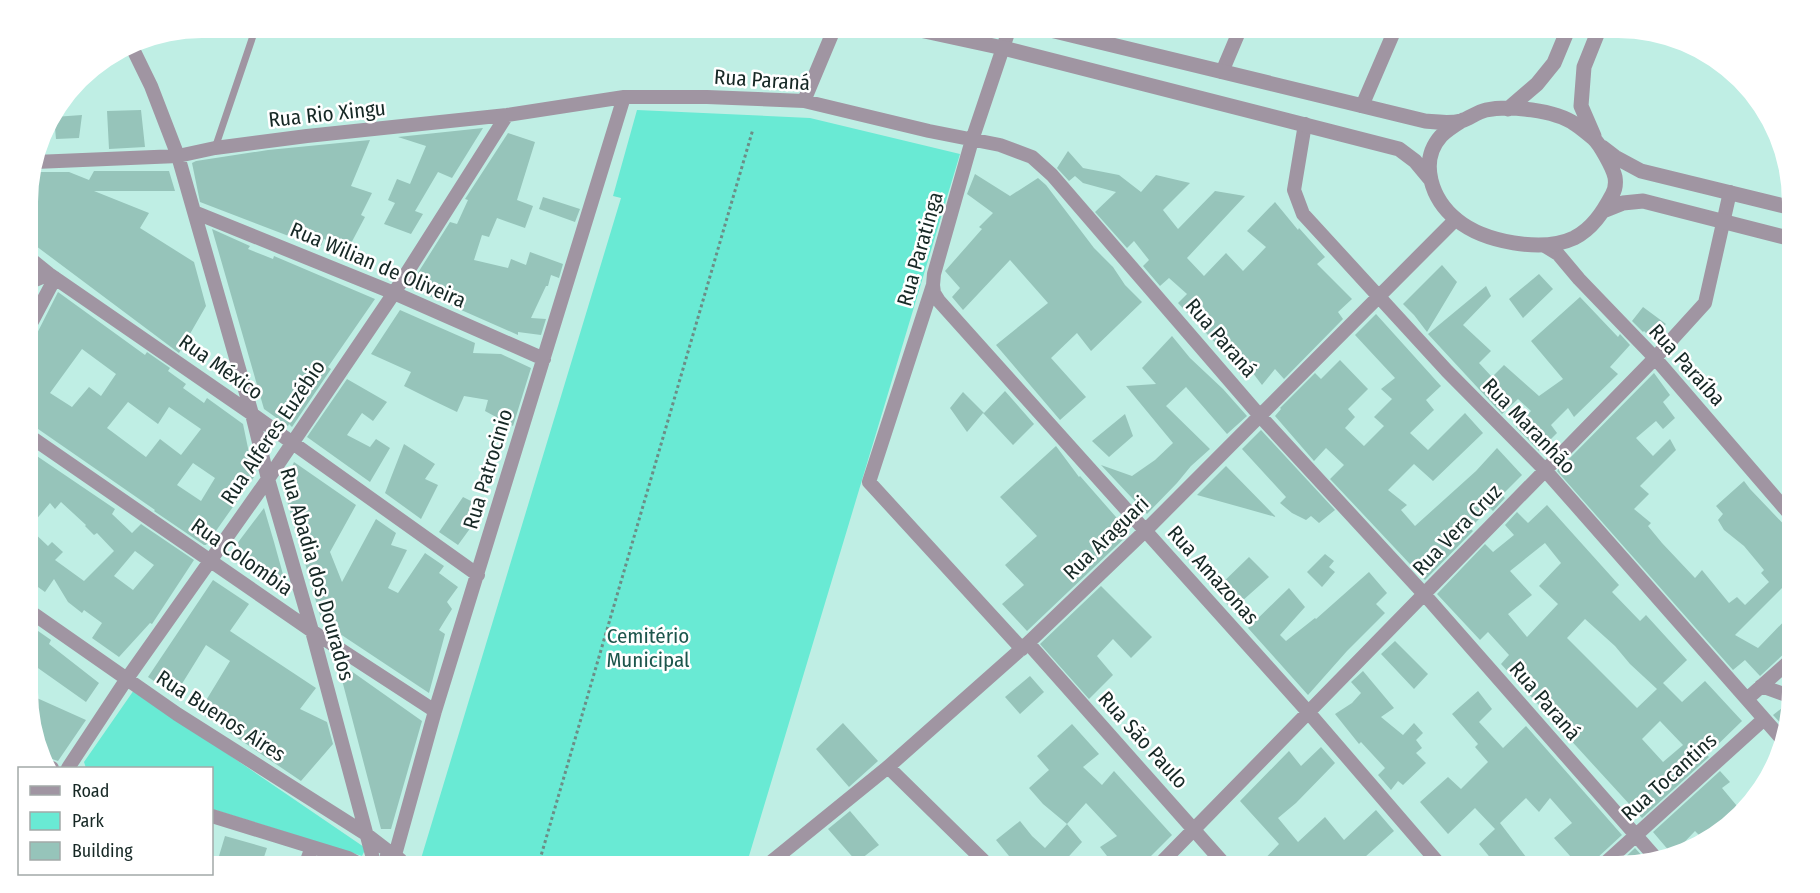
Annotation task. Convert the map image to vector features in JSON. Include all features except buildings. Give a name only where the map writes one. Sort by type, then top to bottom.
[{"type":"street","points":[[804,101],[831,37]]},
{"type":"street","points":[[952,37],[1399,149],[1415,161],[1430,179]]},
{"type":"street","name":"Rua Paratinga","points":[[869,482],[933,285],[934,274],[972,140],[1007,37]]},
{"type":"street","points":[[1097,37],[1222,72],[1425,121],[1445,123],[1463,120]]},
{"type":"street","points":[[1222,72],[1237,37]]},
{"type":"street","points":[[1362,106],[1392,37]]},
{"type":"street","points":[[1508,109],[1537,84],[1554,63],[1565,37]]},
{"type":"street","points":[[1596,37],[1584,68],[1581,106],[1596,141],[1615,178],[1614,190],[1603,211],[1591,226],[1573,238],[1545,246],[1492,237],[1456,219],[1435,194],[1430,179],[1428,159],[1434,146],[1450,128],[1472,115],[1487,110],[1508,109],[1532,110],[1573,122],[1596,141],[1615,157],[1641,171],[1782,205]]},
{"type":"street","name":"Rua Abadia dos Dourados","points":[[134,52],[151,86],[178,156],[252,414],[373,856]]},
{"type":"street","name":"Rua Rio Xingu","points":[[42,162],[178,156],[215,148],[307,136],[507,116],[624,97]]},
{"type":"street","name":"Rua Paraná","points":[[624,97],[707,97],[804,101],[928,131],[1000,145],[1032,157],[1041,164],[1260,416],[1424,594],[1650,852]]},
{"type":"street","name":"Rua Patrocinio","points":[[401,856],[435,711],[624,97]]},
{"type":"street","name":"Rua Alferes Euzébio","points":[[69,767],[126,680],[268,479],[394,292],[507,116]]},
{"type":"street","name":"Rua Maranhão","points":[[1305,124],[1294,190],[1303,213],[1378,298],[1545,470],[1777,733]]},
{"type":"street","name":"Rua Vera Cruz","points":[[1169,855],[1655,358],[1705,303],[1730,192]]},
{"type":"street","points":[[1603,211],[1623,203],[1642,201],[1782,236]]},
{"type":"street","name":"Rua Wilian de Oliveira","points":[[194,212],[394,292],[544,359]]},
{"type":"street","name":"Rua Araguari","points":[[780,856],[888,767],[1025,646],[1145,531],[1456,219]]},
{"type":"street","name":"Rua Paraíba","points":[[1545,246],[1558,254],[1655,358],[1782,506]]},
{"type":"street","name":"Rua México","points":[[38,265],[478,575]]},
{"type":"street","points":[[38,280],[52,276]]},
{"type":"street","points":[[38,307],[52,276]]},
{"type":"street","name":"Rua Amazonas","points":[[933,285],[934,293],[939,301],[1309,713],[1432,855]]},
{"type":"street","name":"Rua Colombia","points":[[37,442],[312,631],[435,711]]},
{"type":"street","name":"Rua São Paulo","points":[[869,482],[1025,646],[1216,855]]},
{"type":"street","name":"Rua Buenos Aires","points":[[37,617],[126,680],[366,834],[394,856]]},
{"type":"street","points":[[1747,699],[1782,668]]},
{"type":"street","points":[[1761,686],[1782,693]]},
{"type":"street","name":"Rua Tocantins","points":[[1614,855],[1764,719]]},
{"type":"street","points":[[888,767],[978,855]]},
{"type":"street","points":[[213,816],[341,856]]},
{"type":"street","points":[[309,856],[312,847]]},
{"type":"lane","points":[[215,148],[253,37]]},
{"type":"path","points":[[541,856],[753,129]]},
{"type":"green space","name":"Cemitério Municipal","points":[[637,110],[810,118],[960,154],[749,856],[422,856],[621,198],[613,196]]},
{"type":"green space","points":[[134,690],[364,847],[364,852],[362,856],[213,809],[213,767],[86,767],[84,762]]}]
